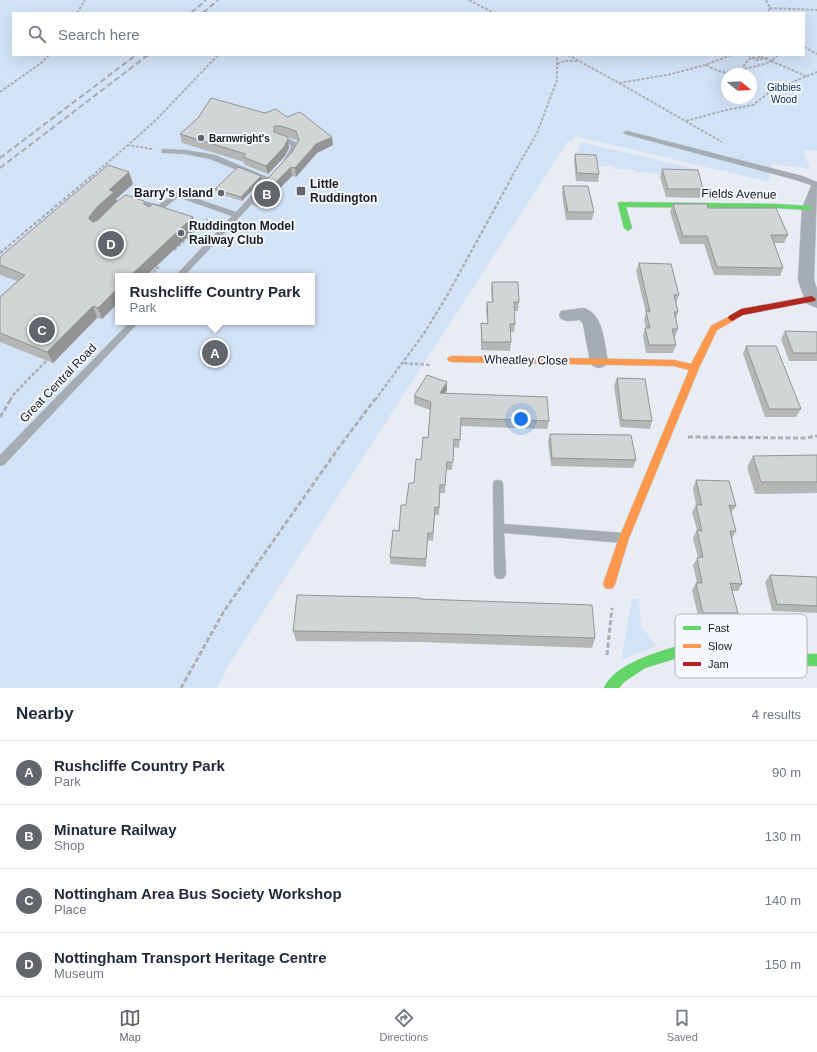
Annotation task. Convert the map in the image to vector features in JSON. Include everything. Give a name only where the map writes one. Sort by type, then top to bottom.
[{"type":"street","points":[[609,584],[624,538],[666,433],[694,368],[714,328],[741,312],[814,301],[806,280],[809,208],[817,186]]},
{"type":"street","name":"Fields Avenue","points":[[628,228],[622,204],[776,206],[809,208]]},
{"type":"street","points":[[567,315],[584,314],[591,322],[599,361]]},
{"type":"street","name":"Wheatley Close","points":[[452,359],[674,363],[694,368]]},
{"type":"street","points":[[610,688],[620,678],[642,663],[675,653]]},
{"type":"street","points":[[807,660],[817,660]]},
{"type":"lane","points":[[627,133],[798,178],[817,186]]},
{"type":"lane","points":[[279,138],[293,143],[295,148],[284,164]]},
{"type":"lane","points":[[165,152],[185,152],[212,157],[272,178],[182,273]]},
{"type":"lane","points":[[152,214],[177,194],[237,215]]},
{"type":"lane","points":[[124,205],[135,201],[160,208]]},
{"type":"lane","name":"Great Central Road","points":[[0,462],[132,325]]},
{"type":"lane","points":[[498,484],[500,574]]},
{"type":"lane","points":[[499,528],[624,538]]},
{"type":"path","points":[[78,12],[85,0]]},
{"type":"path","points":[[469,0],[492,12]]},
{"type":"path","points":[[766,0],[770,8]]},
{"type":"path","points":[[770,8],[817,10]]},
{"type":"path","points":[[768,12],[770,8]]},
{"type":"path","points":[[805,48],[817,54]]},
{"type":"path","points":[[0,92],[41,63],[48,56]]},
{"type":"path","points":[[0,253],[128,145],[160,116],[217,56]]},
{"type":"path","points":[[181,688],[224,611],[340,446],[425,332],[448,294],[487,220],[537,133],[557,80],[557,56]]},
{"type":"path","points":[[570,56],[726,145]]},
{"type":"path","points":[[619,83],[643,80],[706,65],[728,56]]},
{"type":"path","points":[[742,68],[750,58],[754,56],[761,56],[764,59]]},
{"type":"path","points":[[764,59],[767,56]]},
{"type":"path","points":[[748,68],[765,64],[777,56]]},
{"type":"path","points":[[750,58],[771,61],[806,76]]},
{"type":"path","points":[[557,64],[565,62],[579,62]]},
{"type":"path","points":[[706,65],[721,72]]},
{"type":"path","points":[[686,121],[726,110],[753,105],[772,90],[817,72]]},
{"type":"path","points":[[128,145],[165,152]]},
{"type":"path","points":[[172,254],[216,208]]},
{"type":"path","points":[[150,265],[158,268],[152,273]]},
{"type":"path","points":[[403,363],[433,365],[452,359]]},
{"type":"path","points":[[0,416],[14,394],[46,361]]},
{"type":"path","points":[[666,433],[682,437],[805,438],[817,436]]},
{"type":"path","points":[[609,584],[613,598],[606,662],[620,678]]},
{"type":"green space","name":"Gibbies Wood","points":[[0,0],[817,0],[817,151],[803,150],[810,169],[772,164],[769,182],[575,136],[572,141],[568,141],[228,666],[217,688],[0,688]]},
{"type":"green space","points":[[581,142],[695,169],[695,178],[635,172],[635,170],[614,169],[614,166],[595,166],[574,162]]},
{"type":"green space","points":[[632,598],[639,599],[641,626],[657,646],[621,660]]},
{"type":"building","points":[[211,98],[265,113],[276,109],[287,117],[300,112],[332,137],[316,144],[295,168],[291,167],[257,198],[252,196],[292,152],[299,140],[296,131],[281,126],[274,126],[274,132],[288,137],[288,139],[284,147],[266,166],[243,157],[246,154],[180,134],[198,118]]},
{"type":"building","points":[[575,154],[596,155],[599,174],[577,173]]},
{"type":"building","points":[[108,165],[129,172],[109,190],[114,192],[98,206],[89,217],[89,219],[93,222],[98,220],[116,202],[126,195],[144,201],[144,204],[149,207],[153,204],[193,217],[133,273],[115,273],[115,291],[98,308],[93,306],[47,352],[0,333],[0,297],[25,275],[0,265],[0,257]]},
{"type":"building","points":[[238,167],[261,176],[241,197],[215,189]]},
{"type":"building","points":[[662,169],[698,170],[703,189],[668,189]]},
{"type":"building","points":[[563,186],[588,186],[594,212],[568,212]]},
{"type":"building","points":[[673,204],[707,204],[708,208],[776,208],[788,235],[771,235],[783,268],[717,267],[707,236],[683,236]]},
{"type":"building","points":[[639,263],[671,264],[679,295],[674,295],[678,312],[674,312],[678,329],[672,329],[676,345],[649,345],[645,328],[650,328],[646,311],[650,312]]},
{"type":"building","points":[[492,282],[518,282],[519,302],[514,302],[515,324],[510,324],[511,342],[482,342],[481,323],[488,324],[487,302],[493,302]]},
{"type":"building","points":[[785,331],[817,332],[817,353],[793,353]]},
{"type":"building","points":[[746,346],[776,346],[801,409],[769,409]]},
{"type":"building","points":[[427,375],[447,382],[440,393],[547,397],[549,421],[461,418],[460,440],[454,439],[453,462],[447,462],[445,485],[440,485],[439,508],[435,507],[433,533],[428,533],[426,559],[390,557],[393,530],[399,531],[401,505],[406,505],[409,483],[414,483],[416,459],[421,460],[423,437],[428,438],[431,402],[414,396]]},
{"type":"building","points":[[617,378],[645,379],[652,421],[622,420]]},
{"type":"building","points":[[550,434],[631,435],[636,460],[552,458]]},
{"type":"building","points":[[817,455],[817,482],[761,482],[753,456]]},
{"type":"building","points":[[696,480],[729,481],[736,506],[729,505],[736,531],[730,531],[742,584],[730,583],[738,613],[703,613],[696,583],[702,583],[697,558],[703,557],[697,530],[702,531],[696,505],[702,505]]},
{"type":"building","points":[[770,575],[817,577],[817,606],[777,604]]},
{"type":"building","points":[[297,595],[592,605],[595,638],[293,631]]},
{"type":"railway","points":[[192,12],[206,0]]},
{"type":"railway","points":[[204,12],[218,0]]},
{"type":"railway","points":[[0,158],[135,56]]},
{"type":"railway","points":[[0,168],[147,56]]},
{"type":"traffic: fast","points":[[628,228],[622,204],[776,206],[809,208]]},
{"type":"traffic: fast","points":[[610,688],[620,678],[642,663],[675,653]]},
{"type":"traffic: fast","points":[[807,660],[817,660]]},
{"type":"traffic: slow","points":[[609,584],[624,538],[694,368],[714,328],[732,318]]},
{"type":"traffic: slow","points":[[452,359],[674,363],[694,368]]},
{"type":"traffic: jam","points":[[732,318],[741,312],[812,299]]},
{"type":"place","name":"Barnwright's","points":[[201,138]]},
{"type":"place","name":"Little Ruddington","points":[[301,191]]},
{"type":"place","name":"Barry's Island","points":[[221,193]]},
{"type":"place","name":"Minature Railway","points":[[267,194]]},
{"type":"place","name":"Ruddington Model Railway Club","points":[[181,233]]},
{"type":"place","name":"Nottingham Transport Heritage Centre","points":[[111,244]]},
{"type":"place","name":"Nottingham Area Bus Society Workshop","points":[[42,330]]},
{"type":"place","name":"Rushcliffe Country Park","points":[[215,353]]}]
